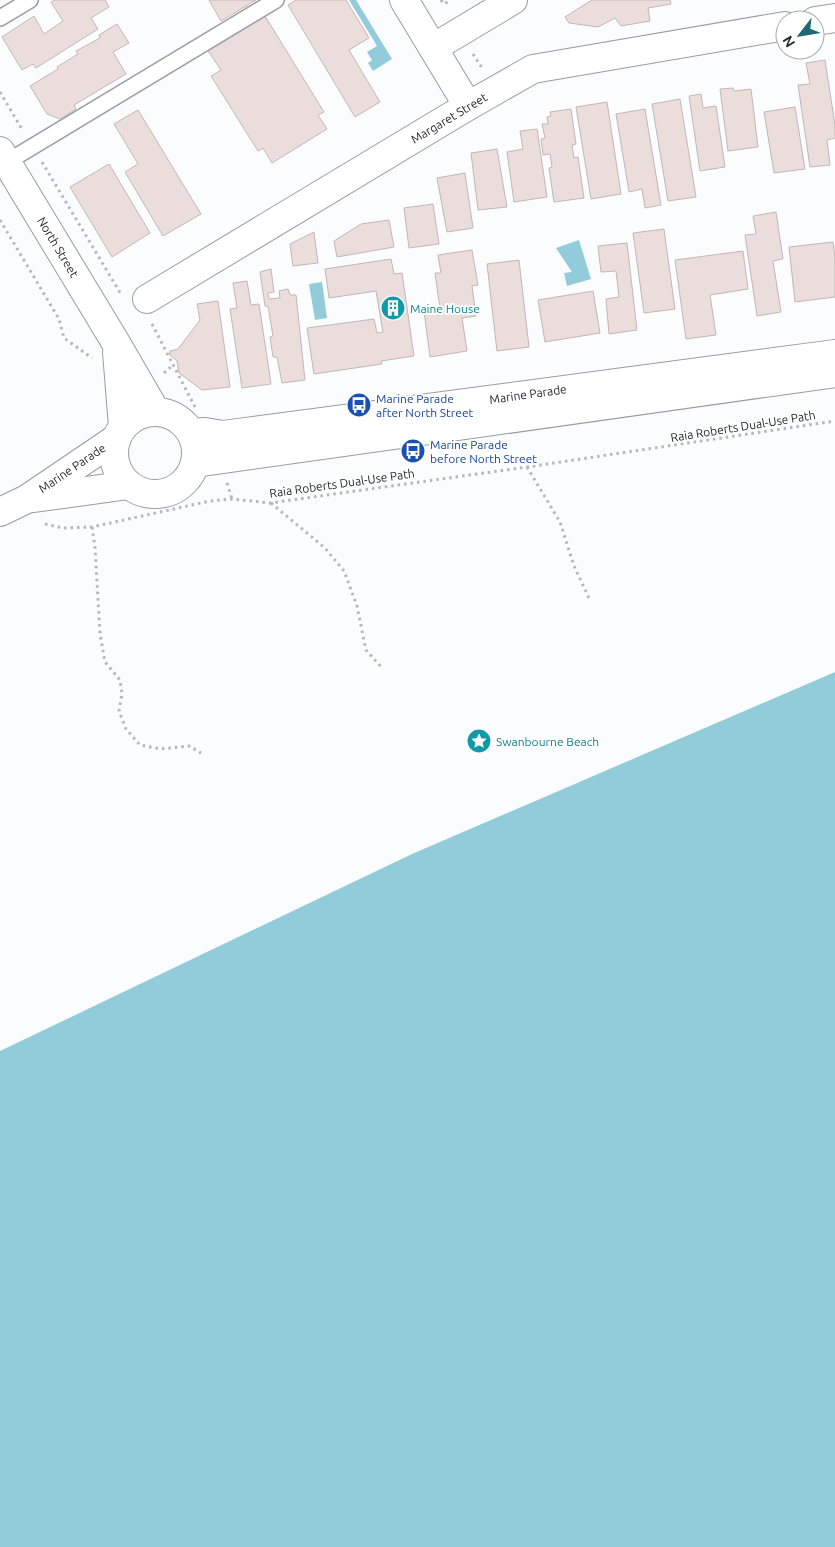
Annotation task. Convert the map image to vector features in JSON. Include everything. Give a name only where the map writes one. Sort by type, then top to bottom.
[{"type":"street","points":[[404,0],[468,106]]},
{"type":"street","points":[[433,48],[513,0]]},
{"type":"street","name":"Margaret Street","points":[[148,299],[468,106],[533,69],[775,28]]},
{"type":"street","name":"North Street","points":[[4,156],[156,412]]},
{"type":"street","name":"North Street","points":[[116,343],[120,433]]},
{"type":"street","name":"Marine Parade","points":[[194,422],[223,435],[835,354]]},
{"type":"street","name":"Marine Parade","points":[[195,463],[835,373]]},
{"type":"street","points":[[156,412],[170,414],[182,422],[194,422],[195,463],[190,476],[180,486],[168,492],[154,494],[141,492],[129,486],[120,474],[115,461],[114,449],[120,433],[131,419],[142,414],[156,412]]},
{"type":"street","name":"Marine Parade","points":[[33,511],[120,433]]},
{"type":"street","name":"Marine Parade","points":[[0,512],[33,511],[129,486]]},
{"type":"lane","points":[[0,18],[30,0]]},
{"type":"lane","points":[[4,156],[33,147],[276,0]]},
{"type":"path","points":[[441,0],[444,4],[451,0]]},
{"type":"path","points":[[0,92],[122,296],[148,299],[152,322],[194,422]]},
{"type":"path","name":"Raia Roberts Dual-Use Path","points":[[33,511],[63,528],[92,526],[210,502],[232,499],[270,503],[835,421]]},
{"type":"path","points":[[527,467],[560,522],[574,566],[589,598]]},
{"type":"path","points":[[270,503],[325,548],[344,571],[357,606],[366,650],[383,670]]},
{"type":"path","points":[[92,526],[100,634],[105,662],[120,680],[122,694],[118,712],[126,729],[140,745],[160,749],[189,746],[201,753]]},
{"type":"water","points":[[349,0],[356,0],[392,59],[373,71],[368,63],[372,60],[367,52],[377,46]]},
{"type":"water","points":[[579,240],[591,279],[567,286],[564,273],[572,272],[556,248]]},
{"type":"water","points":[[322,282],[327,318],[315,320],[309,284]]},
{"type":"water","points":[[835,672],[835,1547],[0,1547],[0,1051],[412,854]]},
{"type":"building","points":[[55,0],[105,0],[109,7],[91,18],[98,29],[36,68],[33,64],[22,70],[2,37],[34,16],[44,34],[63,21],[51,2]]},
{"type":"building","points":[[209,0],[256,0],[221,21]]},
{"type":"building","points":[[296,0],[346,0],[369,38],[349,50],[380,102],[355,117],[288,5]]},
{"type":"building","points":[[592,0],[670,0],[671,4],[648,8],[650,21],[621,26],[615,18],[598,27],[569,23],[565,17]]},
{"type":"building","points":[[265,16],[324,112],[318,115],[327,129],[272,163],[263,148],[258,151],[211,76],[221,70],[208,51]]},
{"type":"building","points":[[117,24],[129,43],[113,52],[126,74],[74,105],[76,109],[60,119],[47,114],[30,86],[58,69],[57,67],[78,54],[76,51],[100,38],[99,35]]},
{"type":"building","points":[[825,60],[835,125],[835,138],[827,140],[830,165],[810,167],[798,85],[810,84],[806,63]]},
{"type":"building","points":[[733,88],[734,91],[751,89],[758,147],[728,151],[720,89]]},
{"type":"building","points":[[701,94],[703,108],[716,106],[725,167],[700,171],[689,96]]},
{"type":"building","points":[[680,99],[696,197],[668,201],[652,104]]},
{"type":"building","points":[[607,102],[621,194],[591,199],[576,107]]},
{"type":"building","points":[[795,107],[805,169],[774,173],[764,112]]},
{"type":"building","points":[[571,109],[576,144],[572,145],[574,158],[578,157],[584,198],[554,202],[549,168],[552,167],[550,154],[543,155],[541,139],[545,138],[542,124],[548,124],[547,117],[551,116],[550,112]]},
{"type":"building","points":[[645,109],[661,205],[645,208],[642,189],[629,192],[616,114]]},
{"type":"building","points":[[138,110],[201,214],[163,236],[125,172],[138,164],[114,124]]},
{"type":"building","points":[[537,129],[547,197],[514,202],[507,152],[523,149],[520,131]]},
{"type":"building","points":[[497,149],[507,207],[478,210],[471,153]]},
{"type":"building","points":[[109,164],[150,233],[112,257],[70,187]]},
{"type":"building","points":[[465,173],[473,228],[447,232],[437,178]]},
{"type":"building","points":[[433,204],[439,244],[409,248],[404,208]]},
{"type":"building","points":[[776,212],[783,259],[773,261],[781,312],[757,316],[745,235],[756,234],[753,216]]},
{"type":"building","points":[[389,220],[394,247],[337,257],[334,241],[361,224]]},
{"type":"building","points":[[664,229],[675,309],[644,313],[633,233]]},
{"type":"building","points":[[314,232],[318,263],[293,266],[290,244]]},
{"type":"building","points":[[833,242],[835,297],[795,302],[789,247]]},
{"type":"building","points":[[627,243],[637,330],[609,334],[606,299],[619,297],[616,271],[601,272],[598,246]]},
{"type":"building","points":[[472,250],[478,285],[472,286],[476,316],[462,318],[467,351],[430,357],[424,311],[440,309],[435,273],[441,273],[438,255]]},
{"type":"building","points":[[743,251],[748,289],[710,295],[716,335],[686,339],[675,260]]},
{"type":"building","name":"Maine House","points":[[391,259],[394,274],[402,273],[414,356],[381,361],[382,364],[314,374],[307,328],[374,319],[377,333],[383,332],[376,291],[329,298],[325,269]]},
{"type":"building","points":[[519,260],[529,347],[497,351],[487,264]]},
{"type":"building","points":[[271,269],[274,292],[268,293],[269,299],[280,298],[279,291],[288,289],[290,295],[296,295],[305,380],[282,383],[277,357],[273,357],[270,337],[273,336],[268,306],[265,306],[260,272]]},
{"type":"building","points":[[247,281],[251,305],[259,304],[271,384],[242,388],[230,309],[237,308],[233,283]]},
{"type":"building","points":[[593,291],[600,333],[545,342],[538,300]]},
{"type":"building","points":[[218,301],[230,387],[202,390],[179,373],[177,361],[170,355],[170,351],[178,349],[200,320],[197,304]]},
{"type":"place","name":"Maine House","points":[[393,308]]},
{"type":"place","name":"Marine Parade after North Street","points":[[359,405]]},
{"type":"place","name":"Marine Parade before North Street","points":[[413,451]]},
{"type":"place","name":"Swanbourne Beach","points":[[479,741]]}]
